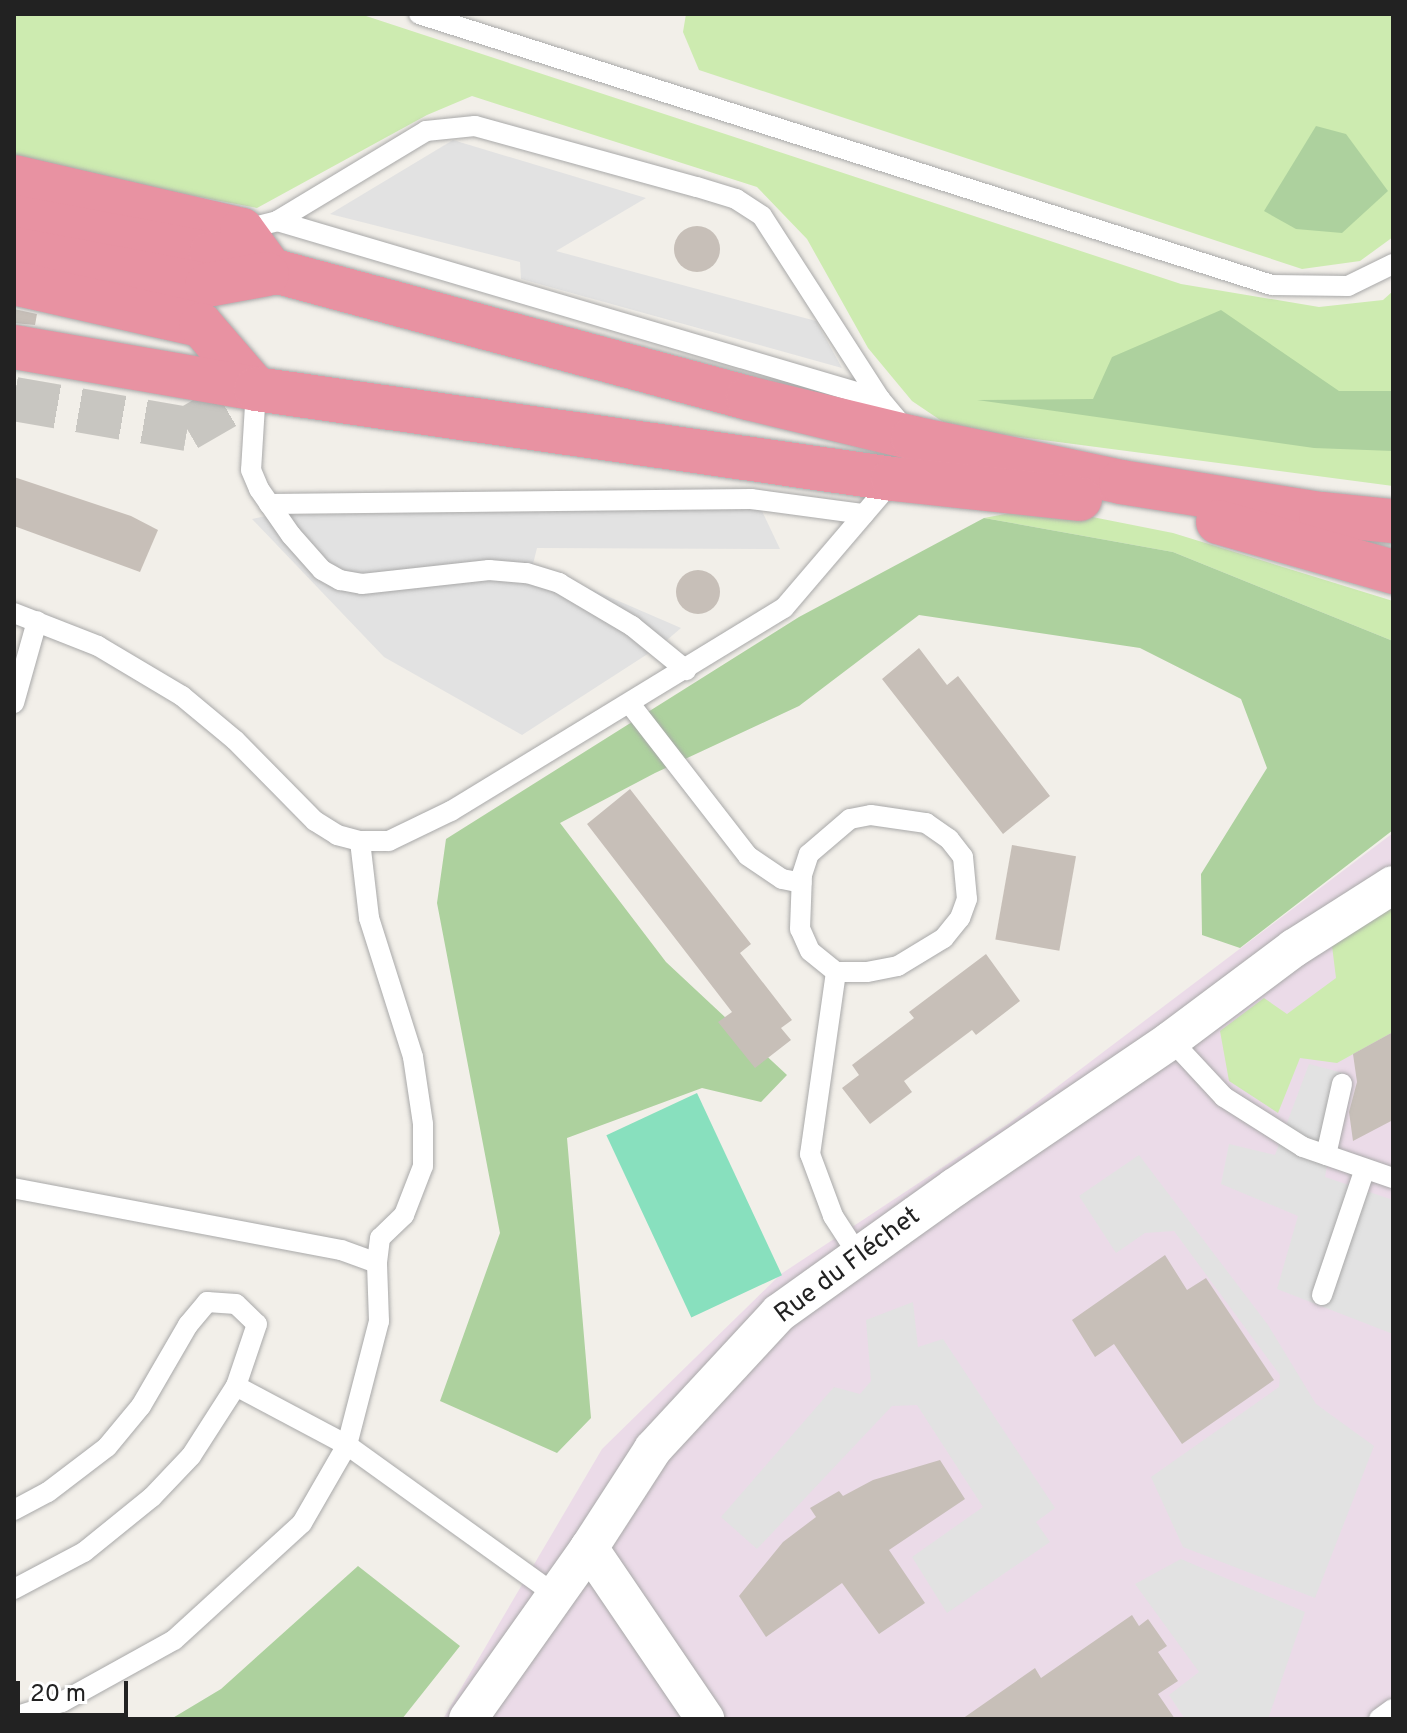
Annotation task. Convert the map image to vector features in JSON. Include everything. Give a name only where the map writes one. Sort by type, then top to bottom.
[{"type":"highway","points":[[14,177],[260,226],[273,273]]},
{"type":"highway","points":[[14,217],[211,254],[748,398],[903,459],[1063,496],[1208,519],[1393,572]]},
{"type":"highway","points":[[14,249],[207,285],[273,273]]},
{"type":"highway","points":[[14,283],[201,325],[256,389]]},
{"type":"highway","points":[[14,319],[198,353],[256,389]]},
{"type":"highway","points":[[14,347],[256,389],[1121,482],[1321,514],[1393,521]]},
{"type":"highway","points":[[14,372],[190,407],[256,389]]},
{"type":"street","name":"Rue du Fléchet","points":[[1294,948],[1393,855]]},
{"type":"street","name":"Rue du Fléchet","points":[[468,1719],[589,1548],[653,1449],[779,1313],[1171,1040],[1294,948],[1393,885]]},
{"type":"street","points":[[589,1548],[705,1719]]},
{"type":"lane","points":[[419,14],[1272,285],[1348,286],[1393,264]]},
{"type":"lane","points":[[14,613],[98,646],[182,696],[235,740],[315,821],[337,835],[360,841],[389,841],[412,832],[630,704],[784,608],[864,514],[903,459],[880,399],[762,216],[736,199],[475,126],[426,131],[260,226]]},
{"type":"lane","points":[[260,226],[880,399]]},
{"type":"lane","points":[[256,389],[251,470],[269,504],[322,570],[340,580],[362,584],[489,570],[527,573],[559,583],[632,626],[686,670]]},
{"type":"lane","points":[[269,504],[751,499],[864,514]]},
{"type":"lane","points":[[14,703],[37,621]]},
{"type":"lane","points":[[630,704],[748,856],[782,879],[802,883]]},
{"type":"lane","points":[[871,815],[926,823],[949,839],[963,857],[967,899],[960,918],[944,938],[898,966],[867,972],[836,972],[810,951],[800,929],[802,883],[809,854],[850,819],[871,815]]},
{"type":"lane","points":[[14,1717],[62,1702],[174,1640],[302,1523],[347,1445],[379,1321],[377,1263],[380,1238],[404,1215],[423,1166],[423,1124],[404,1022],[369,918],[360,841]]},
{"type":"lane","points":[[836,972],[810,1154],[833,1216],[859,1256]]},
{"type":"lane","points":[[1171,1040],[1224,1097],[1303,1147],[1393,1178]]},
{"type":"lane","points":[[1326,1155],[1342,1084]]},
{"type":"lane","points":[[1322,1295],[1365,1169]]},
{"type":"lane","points":[[14,1188],[341,1250],[377,1263]]},
{"type":"lane","points":[[14,1510],[48,1492],[107,1447],[141,1406],[188,1325],[207,1302],[236,1304],[257,1324],[253,1346],[236,1386],[191,1456],[152,1497],[84,1552],[14,1589]]},
{"type":"lane","points":[[236,1386],[347,1445],[556,1595]]},
{"type":"lane","points":[[1379,1719],[1393,1709]]},
{"type":"shaded area","points":[[453,140],[646,198],[556,251],[816,321],[842,368],[521,279],[520,262],[330,214]]},
{"type":"shaded area","points":[[761,509],[780,549],[537,548],[533,564],[681,628],[660,646],[522,735],[384,657],[252,519],[272,515]]},
{"type":"shaded area","points":[[1393,833],[1393,1719],[443,1719],[602,1449],[781,1274],[1008,1124]]},
{"type":"shaded area","points":[[1309,1064],[1343,1073],[1325,1177],[1393,1200],[1393,1334],[1277,1289],[1298,1216],[1221,1184],[1229,1144],[1275,1155]]},
{"type":"shaded area","points":[[1139,1155],[1268,1325],[1316,1404],[1374,1446],[1315,1598],[1183,1547],[1151,1477],[1279,1387],[1280,1375],[1174,1231],[1145,1233],[1116,1253],[1079,1196]]},
{"type":"shaded area","points":[[913,1302],[918,1347],[943,1339],[1055,1508],[1036,1522],[1050,1542],[947,1613],[912,1557],[983,1507],[917,1405],[892,1406],[757,1549],[721,1517],[834,1387],[860,1394],[871,1381],[866,1320]]},
{"type":"shaded area","points":[[1181,1559],[1305,1612],[1268,1719],[1185,1719],[1169,1695],[1199,1672],[1135,1584]]},
{"type":"green space","points":[[14,14],[360,14],[1181,284],[1319,307],[1383,300],[1393,291],[1393,486],[952,428],[912,401],[868,348],[807,239],[757,187],[472,96],[427,115],[257,208],[14,162]]},
{"type":"green space","points":[[686,14],[1393,14],[1393,237],[1360,261],[1302,269],[699,70],[683,32]]},
{"type":"green space","points":[[1316,126],[1346,134],[1388,191],[1342,233],[1296,229],[1264,211]]},
{"type":"green space","points":[[1221,310],[1339,391],[1393,391],[1393,451],[1314,448],[977,400],[1093,399],[1112,357]]},
{"type":"green space","points":[[1042,507],[1173,533],[1393,601],[1393,641],[1173,552],[984,518]]},
{"type":"green space","points":[[984,518],[1173,552],[1393,641],[1393,830],[1240,948],[1202,935],[1201,874],[1267,768],[1241,699],[1140,648],[919,615],[799,706],[655,773],[560,823],[666,962],[787,1075],[761,1102],[702,1088],[567,1138],[591,1418],[557,1453],[440,1401],[500,1233],[437,903],[446,839],[799,617]]},
{"type":"green space","points":[[1393,902],[1393,1032],[1337,1063],[1300,1058],[1278,1113],[1229,1081],[1220,1031],[1264,998],[1287,1014],[1336,978],[1332,946]]},
{"type":"green space","points":[[697,1093],[782,1275],[691,1317],[606,1135]]},
{"type":"green space","points":[[358,1566],[460,1646],[402,1719],[171,1719],[221,1689]]},
{"type":"building","points":[[697,226],[713,233],[720,249],[713,265],[697,272],[681,265],[674,249],[681,233]]},
{"type":"building","points":[[14,309],[37,314],[35,325],[14,323]]},
{"type":"building","points":[[14,477],[131,516],[158,530],[140,572],[14,526]]},
{"type":"building","points":[[698,570],[714,576],[720,592],[714,608],[698,614],[682,608],[676,592],[682,576]]},
{"type":"building","points":[[919,648],[947,685],[958,676],[1050,796],[1003,834],[882,679]]},
{"type":"building","points":[[630,789],[751,944],[740,953],[792,1020],[781,1028],[791,1040],[755,1068],[718,1022],[732,1012],[587,824]]},
{"type":"building","points":[[1012,845],[1076,856],[1059,951],[995,940]]},
{"type":"building","points":[[986,954],[1020,1001],[976,1035],[972,1030],[904,1081],[912,1092],[870,1124],[842,1088],[859,1075],[852,1065],[914,1018],[909,1012]]},
{"type":"building","points":[[1393,1032],[1393,1120],[1353,1141],[1349,1112],[1357,1082],[1353,1054]]},
{"type":"building","points":[[1165,1255],[1187,1290],[1206,1278],[1274,1380],[1182,1444],[1114,1344],[1095,1357],[1072,1320]]},
{"type":"building","points":[[940,1460],[965,1499],[889,1550],[925,1603],[879,1634],[842,1583],[766,1637],[739,1596],[783,1542],[816,1517],[810,1508],[839,1491],[843,1496],[873,1480]]},
{"type":"building","points":[[1132,1615],[1139,1626],[1148,1619],[1167,1646],[1158,1652],[1178,1681],[1158,1694],[1175,1719],[962,1719],[1035,1668],[1041,1678]]},
{"type":"tunnel","points":[[14,399],[187,429],[256,389]]}]
